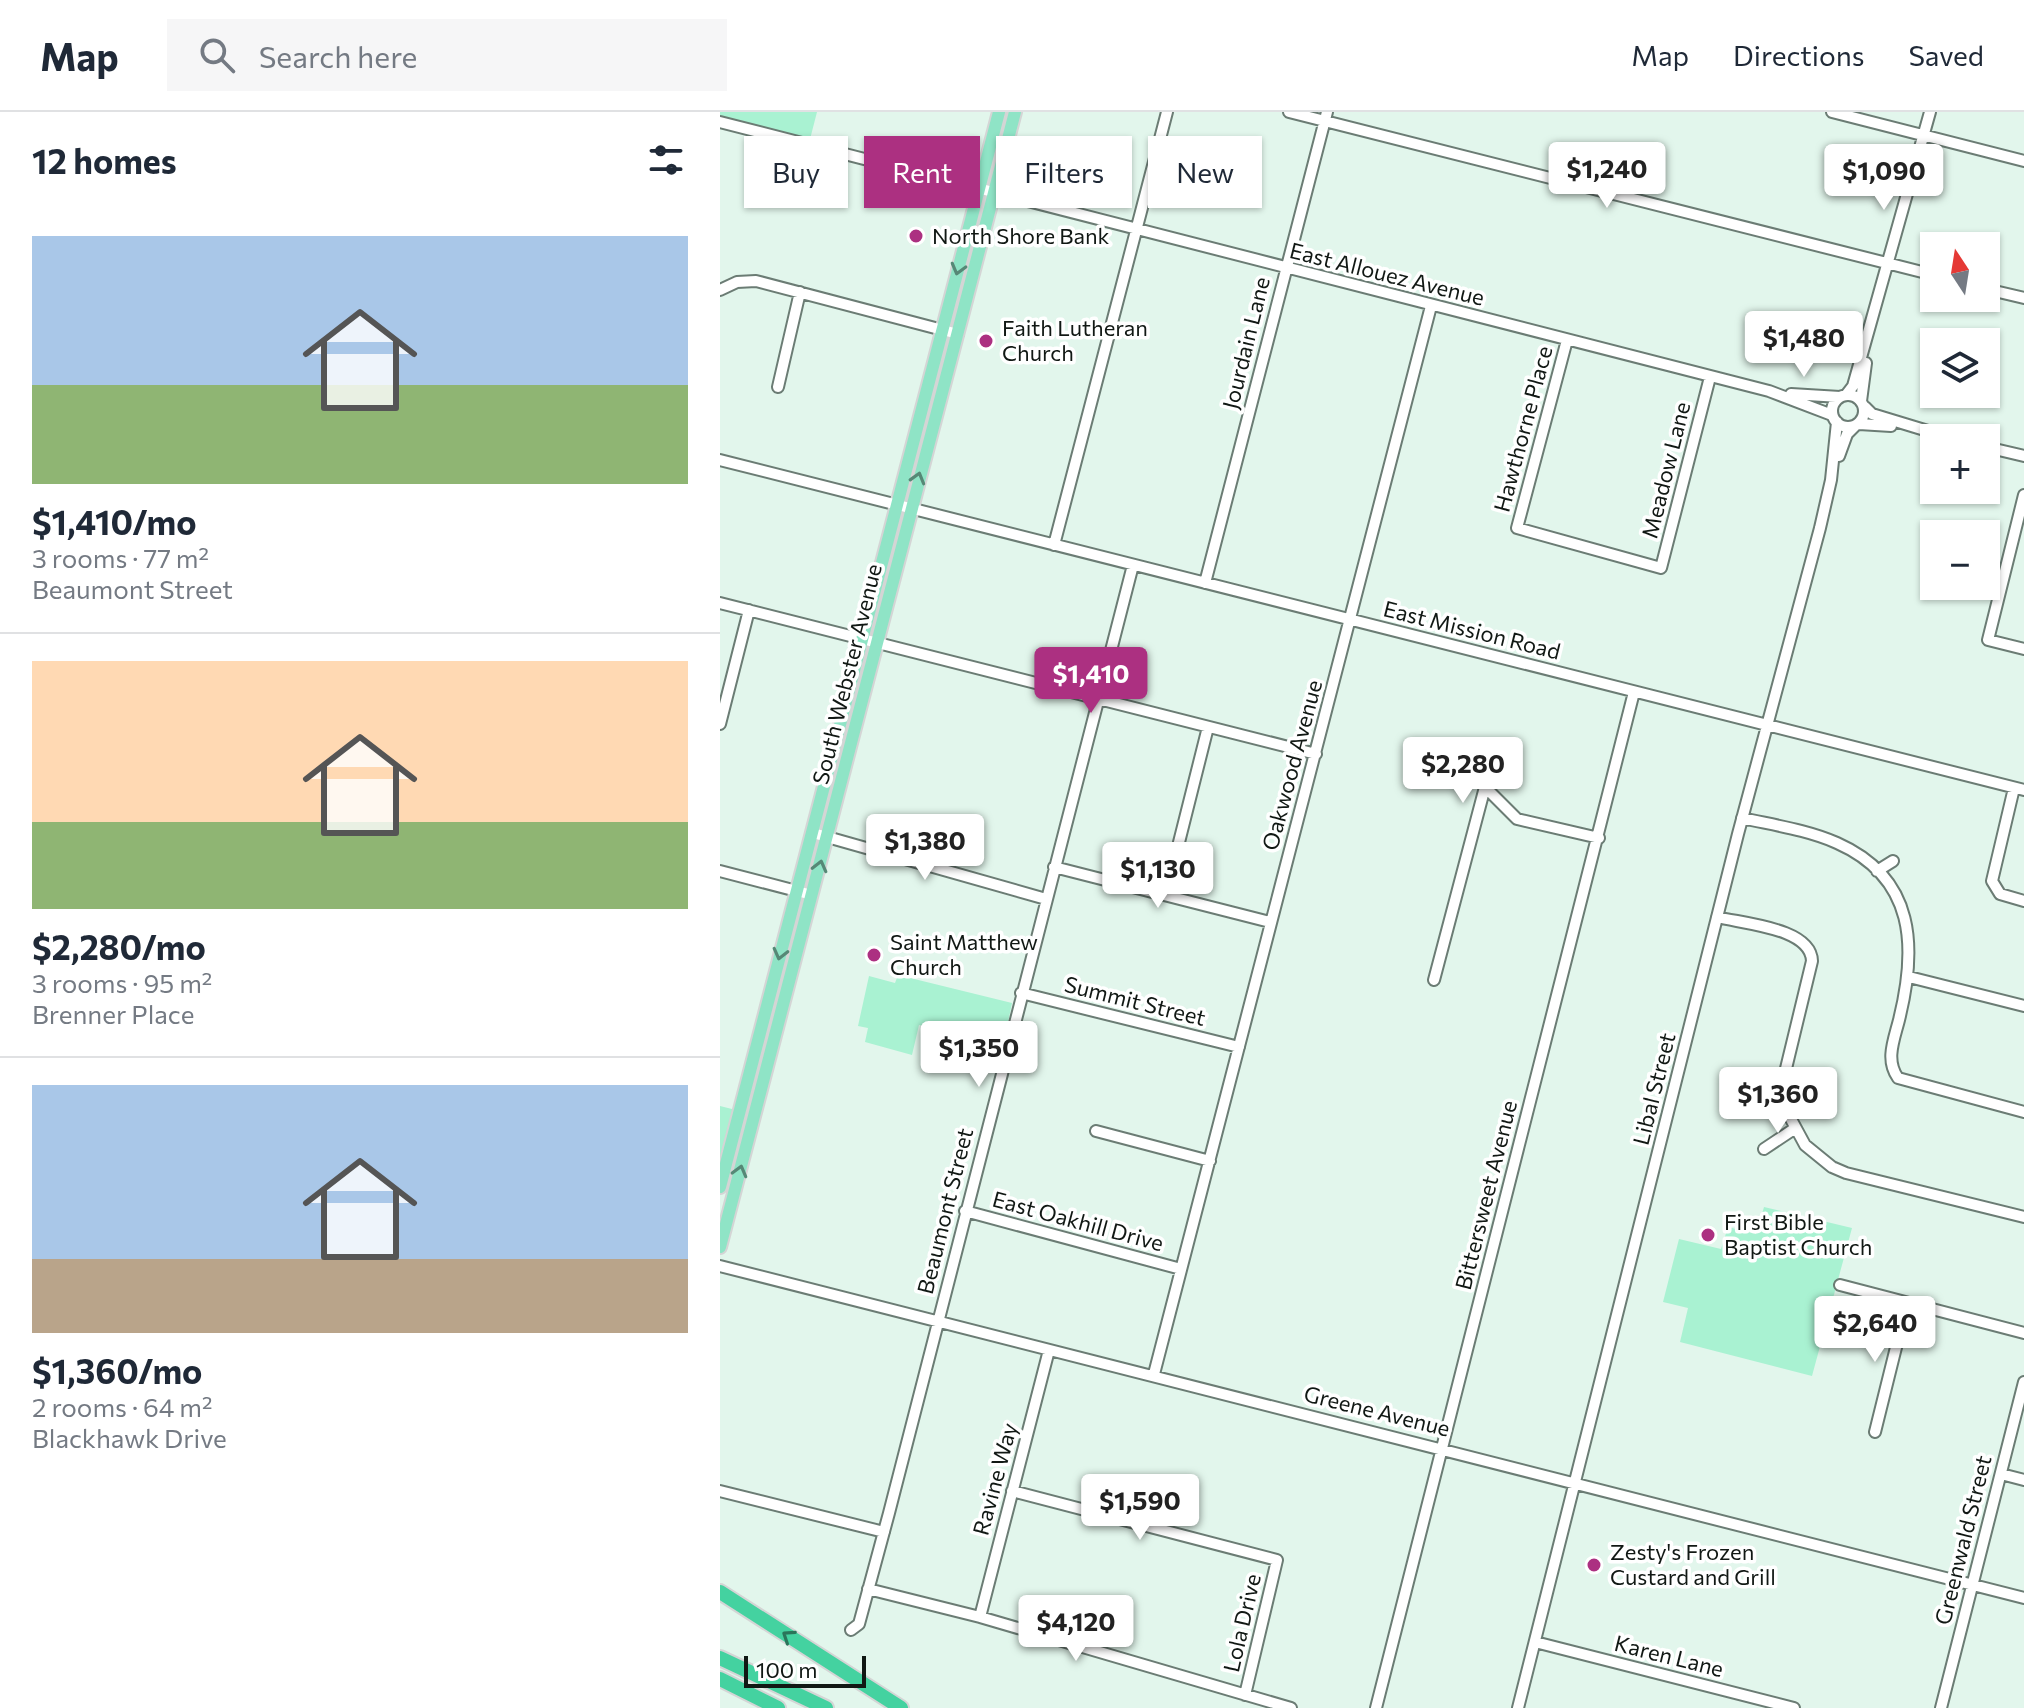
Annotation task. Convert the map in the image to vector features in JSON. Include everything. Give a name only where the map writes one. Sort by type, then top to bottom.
[{"type":"highway","points":[[720,1592],[901,1708]]},
{"type":"highway","points":[[720,1658],[826,1708]]},
{"type":"highway","points":[[720,1679],[778,1708]]},
{"type":"main road","name":"South Webster Avenue","points":[[980,183],[999,112]]},
{"type":"main road","name":"South Webster Avenue","points":[[720,1187],[797,890],[868,641],[910,509],[1015,112]]},
{"type":"main road","name":"South Webster Avenue","points":[[720,1247],[827,836],[896,505],[974,208]]},
{"type":"street","points":[[1054,545],[1167,112]]},
{"type":"street","points":[[1289,112],[1326,116],[1920,271]]},
{"type":"street","points":[[1832,112],[2024,161]]},
{"type":"street","points":[[1920,432],[1857,425],[1845,427],[1834,419],[1833,405],[1853,386],[1930,112]]},
{"type":"street","name":"Jourdain Lane","points":[[1205,583],[1326,116]]},
{"type":"street","name":"East Allouez Avenue","points":[[720,122],[770,136]]},
{"type":"street","name":"East Allouez Avenue","points":[[980,192],[1769,391],[1821,398],[1843,396]]},
{"type":"street","points":[[720,290],[748,281],[958,334]]},
{"type":"street","points":[[778,387],[800,292]]},
{"type":"street","points":[[2000,292],[2024,298]]},
{"type":"street","name":"Oakwood Avenue","points":[[1154,1374],[1431,306]]},
{"type":"street","points":[[1857,425],[1863,404],[1873,321]]},
{"type":"street","name":"Hawthorne Place","points":[[1517,528],[1567,340]]},
{"type":"street","name":"Meadow Lane","points":[[1517,528],[1661,568],[1710,377]]},
{"type":"street","name":"East Allouez Avenue","points":[[1769,391],[1834,419]]},
{"type":"street","points":[[1843,396],[1863,404],[1872,414],[1920,429]]},
{"type":"street","name":"Libal Street","points":[[1831,480],[1834,419]]},
{"type":"street","name":"Libal Street","points":[[1518,1708],[1742,818],[1831,480],[1847,434],[1857,425]]},
{"type":"street","points":[[2000,450],[2024,456]]},
{"type":"street","name":"East Mission Road","points":[[720,460],[2019,789]]},
{"type":"street","points":[[2024,495],[1988,640],[2024,649]]},
{"type":"street","name":"Beaumont Street","points":[[851,1630],[859,1624],[884,1532],[1133,565]]},
{"type":"street","points":[[720,603],[1316,754]]},
{"type":"street","points":[[720,724],[749,610]]},
{"type":"street","name":"Bittersweet Avenue","points":[[1376,1708],[1634,692]]},
{"type":"street","points":[[1166,894],[1208,727]]},
{"type":"street","points":[[1434,980],[1485,787],[1517,819],[1599,838]]},
{"type":"street","points":[[2019,789],[1992,881],[2000,894],[2024,901]]},
{"type":"street","points":[[1742,818],[1835,842],[1877,871],[1892,892],[1906,923],[1910,949],[1909,977],[1891,1056],[1898,1078],[2024,1112]]},
{"type":"street","points":[[813,833],[1046,899]]},
{"type":"street","points":[[1877,871],[1893,861]]},
{"type":"street","points":[[1054,867],[1270,922]]},
{"type":"street","points":[[720,871],[812,895]]},
{"type":"street","points":[[1717,917],[1795,936],[1805,942],[1811,952],[1782,1085],[1785,1108],[1794,1129],[1817,1157],[1846,1173],[2024,1217]]},
{"type":"street","points":[[1909,977],[2024,1006]]},
{"type":"street","name":"Summit Street","points":[[1021,993],[1239,1047]]},
{"type":"street","points":[[1764,1149],[1794,1129]]},
{"type":"street","points":[[1096,1131],[1210,1161]]},
{"type":"street","name":"East Oakhill Drive","points":[[965,1211],[1181,1269]]},
{"type":"street","name":"Greene Avenue","points":[[720,1266],[1154,1374],[2024,1598]]},
{"type":"street","points":[[1840,1285],[2024,1333]]},
{"type":"street","points":[[1875,1432],[1907,1303]]},
{"type":"street","name":"Ravine Way","points":[[980,1617],[1049,1350]]},
{"type":"street","name":"Greenwald Street","points":[[1941,1708],[2024,1382]]},
{"type":"street","points":[[2001,1474],[2024,1480]]},
{"type":"street","points":[[720,1491],[884,1532]]},
{"type":"street","name":"Lola Drive","points":[[1012,1491],[1277,1560],[1245,1695]]},
{"type":"street","points":[[868,1589],[980,1617],[1291,1708]]},
{"type":"street","name":"Karen Lane","points":[[1535,1642],[1794,1708]]},
{"type":"green space","points":[[720,112],[817,112],[811,136],[769,136],[720,122]]},
{"type":"green space","points":[[898,975],[1012,1003],[1003,1047],[919,1025],[912,1055],[865,1042],[868,1028],[858,1026],[869,976],[895,983]]},
{"type":"green space","points":[[720,1106],[740,1111],[720,1187]]},
{"type":"green space","points":[[1764,1207],[1852,1228],[1812,1376],[1680,1342],[1688,1308],[1663,1302],[1679,1239],[1721,1249],[1728,1227],[1756,1234]]},
{"type":"place","name":"North Shore Bank","points":[[916,236]]},
{"type":"place","name":"Faith Lutheran Church","points":[[986,341]]},
{"type":"place","name":"Saint Matthew Church","points":[[874,955]]},
{"type":"place","name":"First Bible Baptist Church","points":[[1708,1235]]},
{"type":"place","name":"Zesty's Frozen Custard and Grill","points":[[1594,1565]]}]
